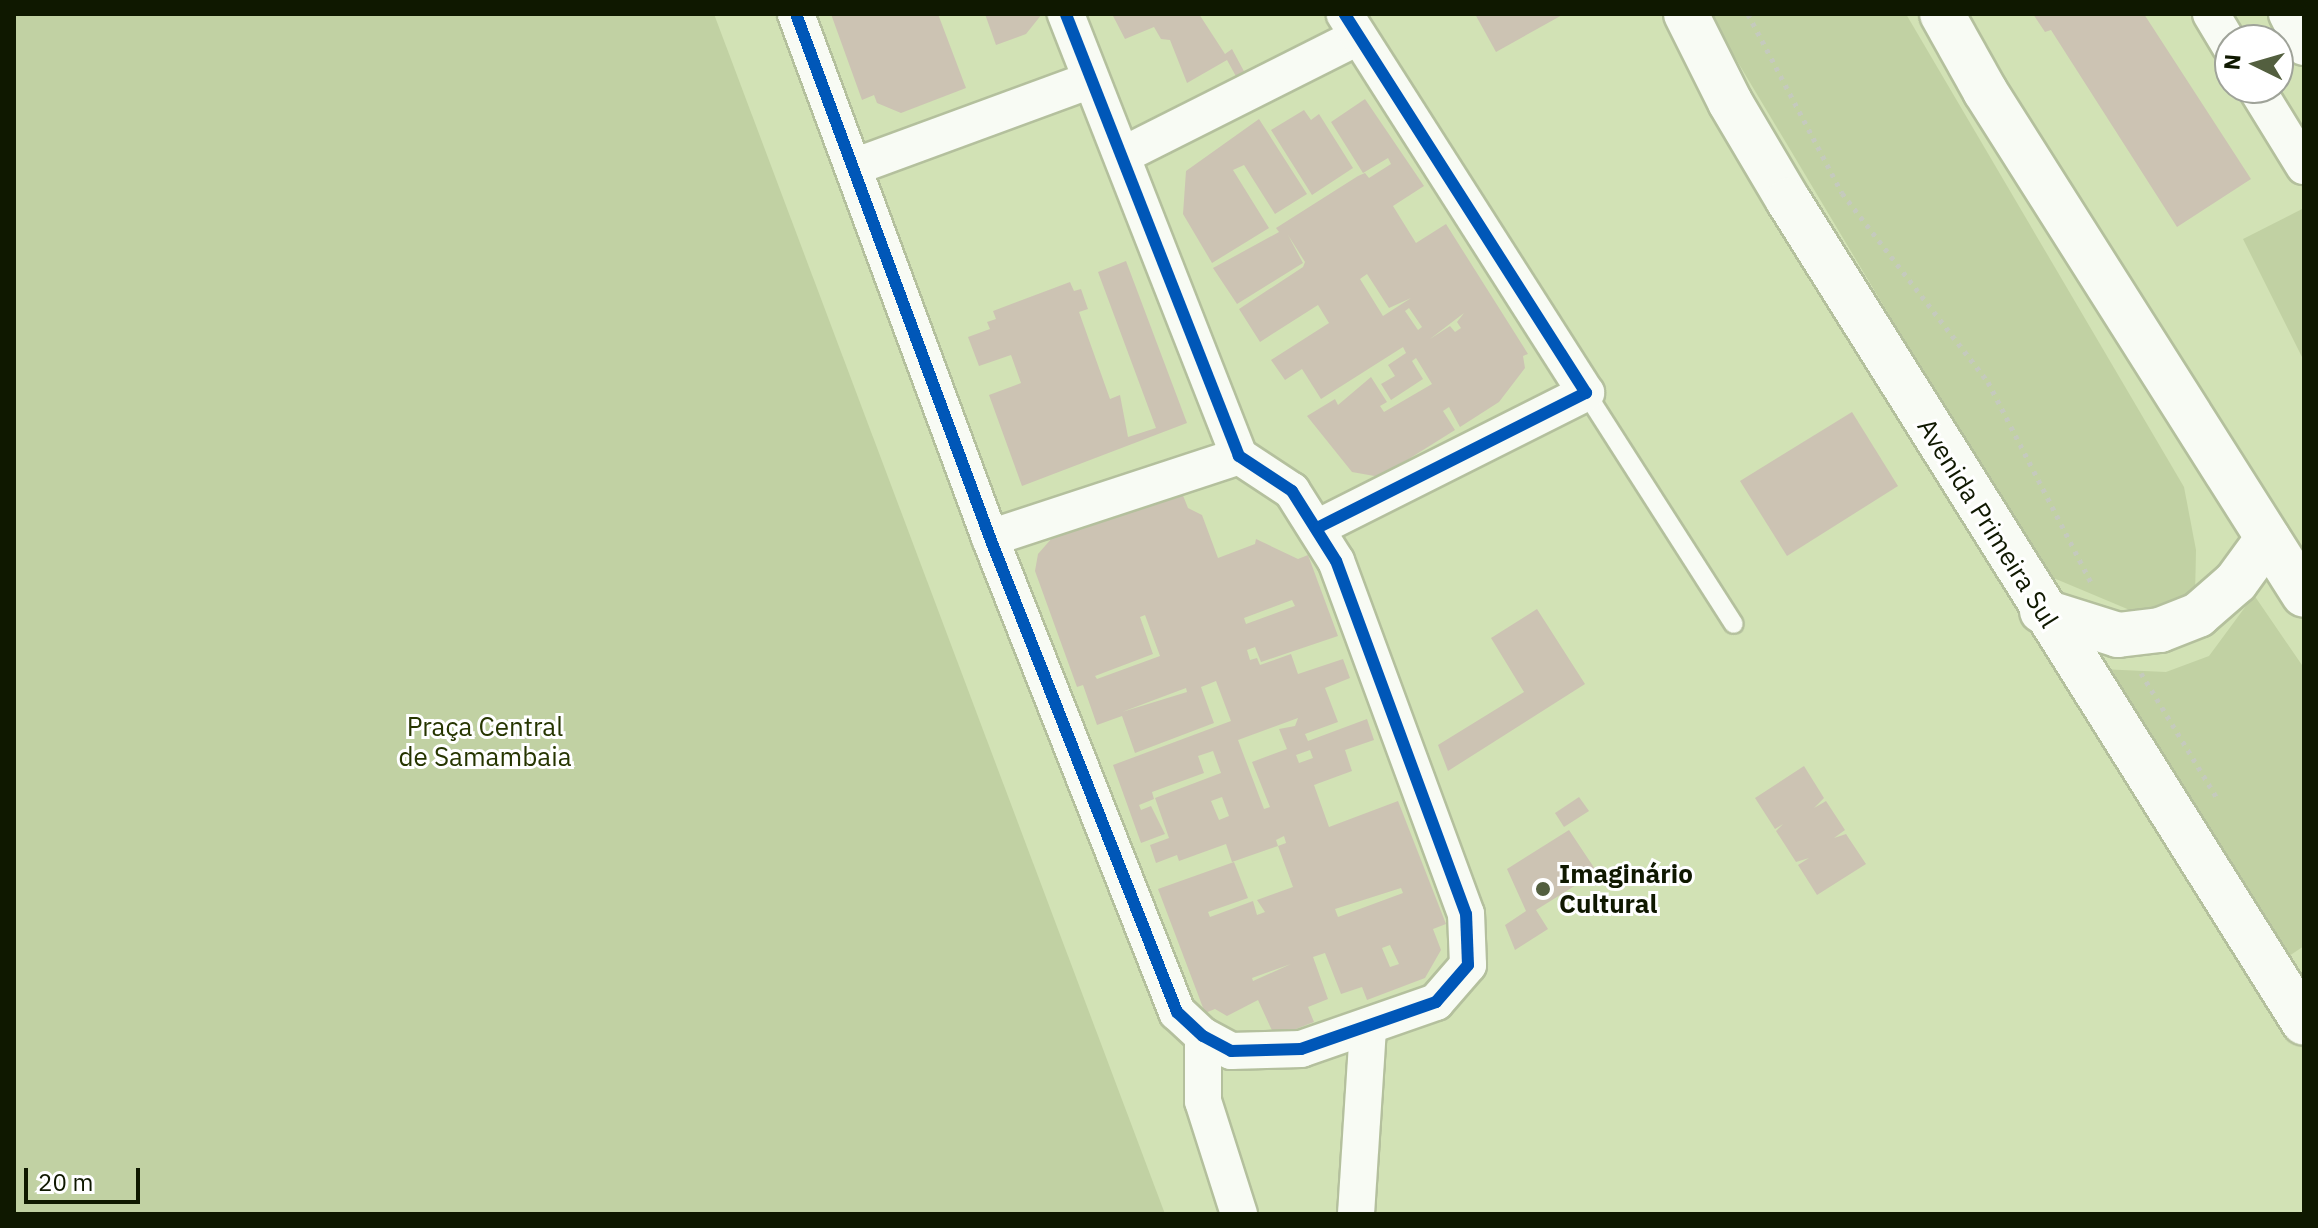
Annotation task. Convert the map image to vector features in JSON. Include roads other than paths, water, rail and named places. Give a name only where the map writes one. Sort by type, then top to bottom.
[{"type":"main road","name":"Avenida Primeira Sul","points":[[1686,14],[1730,102],[1788,200],[2042,611],[2304,1023]]},
{"type":"main road","points":[[1942,14],[1985,91],[2304,595]]},
{"type":"main road","points":[[2042,611],[2118,635],[2160,630],[2198,615],[2236,582],[2268,538]]},
{"type":"street","points":[[796,14],[990,538],[1177,1012],[1203,1036],[1231,1051],[1267,1053],[1301,1049],[1368,1030],[1436,1002],[1468,965],[1466,914],[1351,599],[1319,527],[1292,491],[1239,456],[1125,154],[1090,80],[1066,14]]},
{"type":"street","points":[[2287,14],[2304,47]]},
{"type":"street","points":[[1125,154],[1352,25],[1586,393],[1319,527]]},
{"type":"street","points":[[854,167],[1090,80]]},
{"type":"street","points":[[2266,104],[2304,166]]},
{"type":"street","points":[[990,538],[1239,456]]},
{"type":"street","points":[[1356,1214],[1368,1030]]},
{"type":"street","points":[[1203,1036],[1203,1101],[1239,1214]]},
{"type":"lane","points":[[1586,393],[1734,624]]},
{"type":"place","name":"Imaginário Cultural","points":[[1543,889]]},
{"type":"park label","name":"Praça Central de Samambaia","points":[[485,742]]}]
